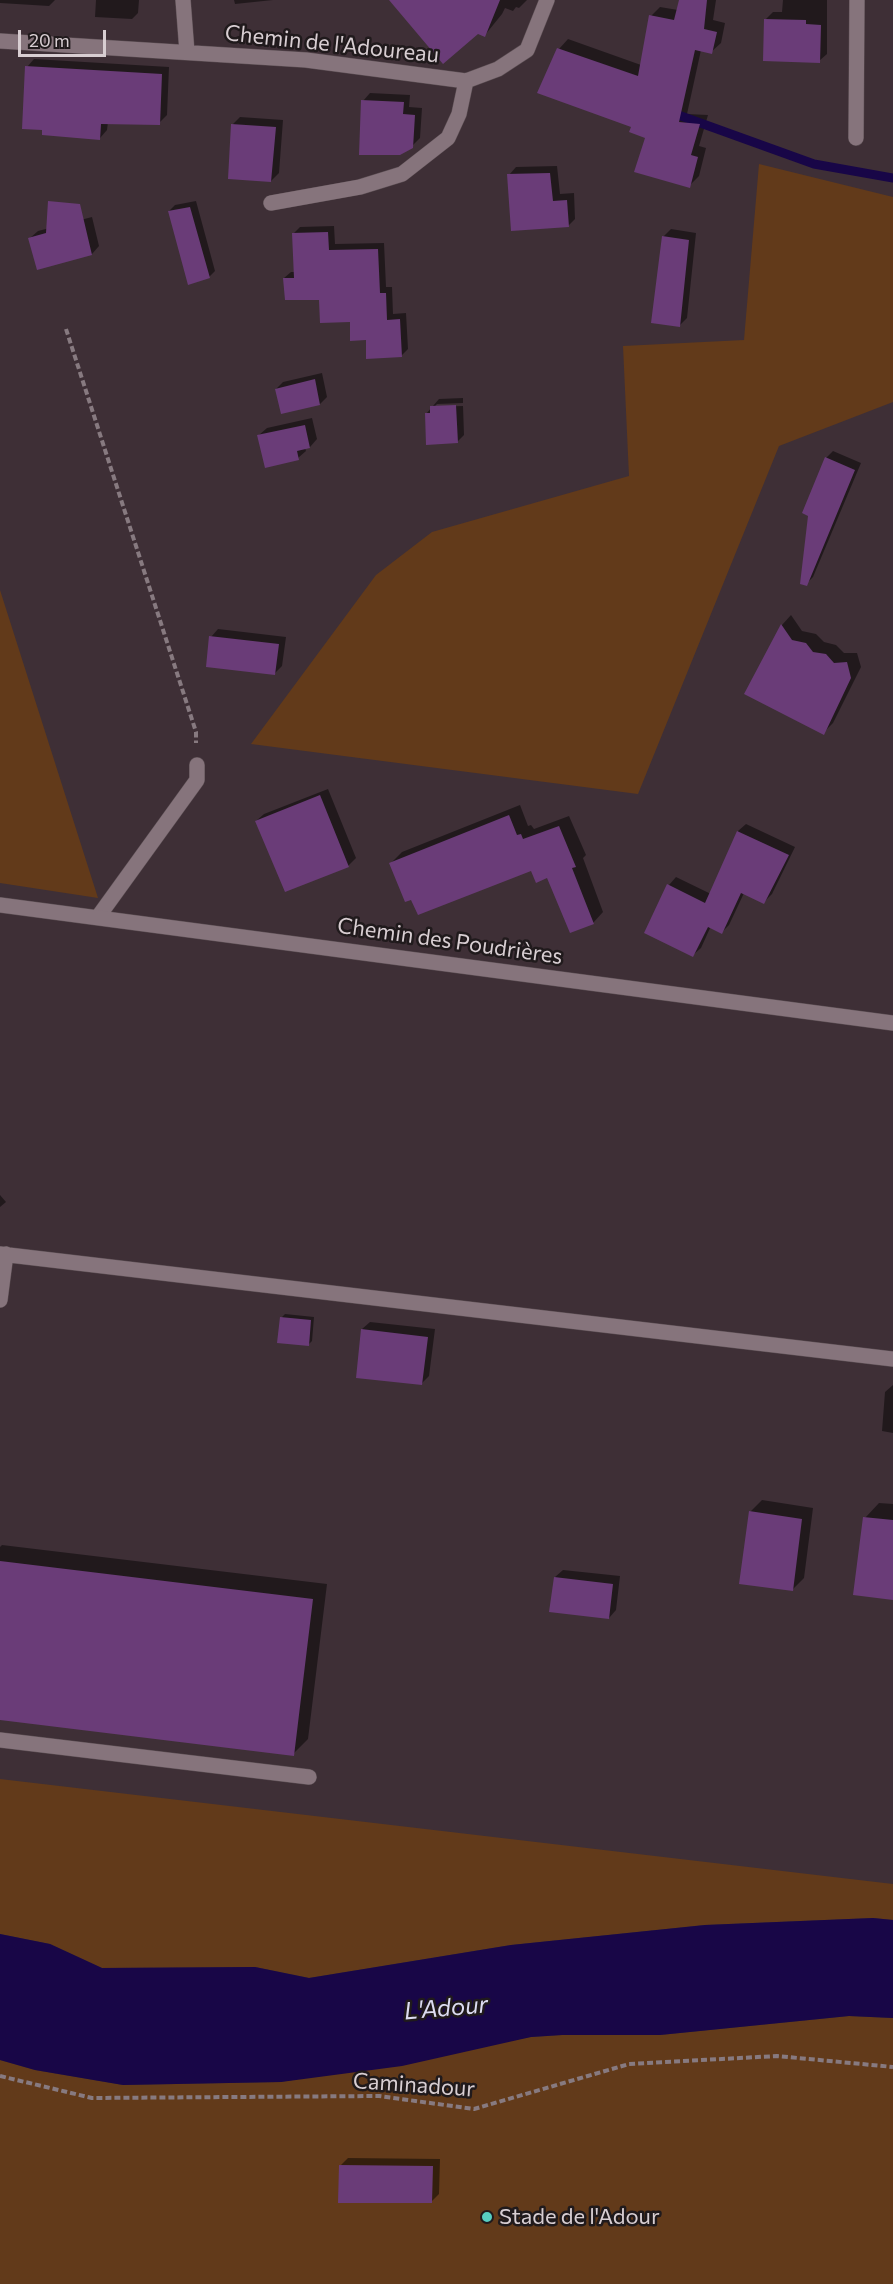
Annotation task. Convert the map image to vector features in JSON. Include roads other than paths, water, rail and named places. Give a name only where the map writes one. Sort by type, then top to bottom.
[{"type":"street","points":[[183,0],[187,52]]},
{"type":"street","name":"Chemin de l'Adoureau","points":[[0,41],[306,60],[466,81],[498,69],[527,50],[547,0]]},
{"type":"street","points":[[856,138],[857,0]]},
{"type":"street","points":[[271,203],[360,186],[402,174],[448,138],[459,114],[466,81]]},
{"type":"street","points":[[98,917],[197,780],[197,765]]},
{"type":"street","name":"Chemin des Poudrières","points":[[0,905],[893,1023]]},
{"type":"street","points":[[0,1300],[3,1254],[893,1359]]},
{"type":"street","points":[[0,1740],[309,1777]]},
{"type":"water","name":"L'Adour","points":[[873,1918],[893,1920],[893,2018],[849,2016],[660,2035],[531,2037],[402,2066],[281,2082],[123,2085],[35,2070],[0,2060],[0,1934],[50,1944],[102,1968],[255,1967],[309,1978],[511,1945],[705,1925]]},
{"type":"waterway","points":[[670,112],[814,164],[893,178]]},
{"type":"place","name":"Stade de l'Adour","points":[[487,2217]]}]
